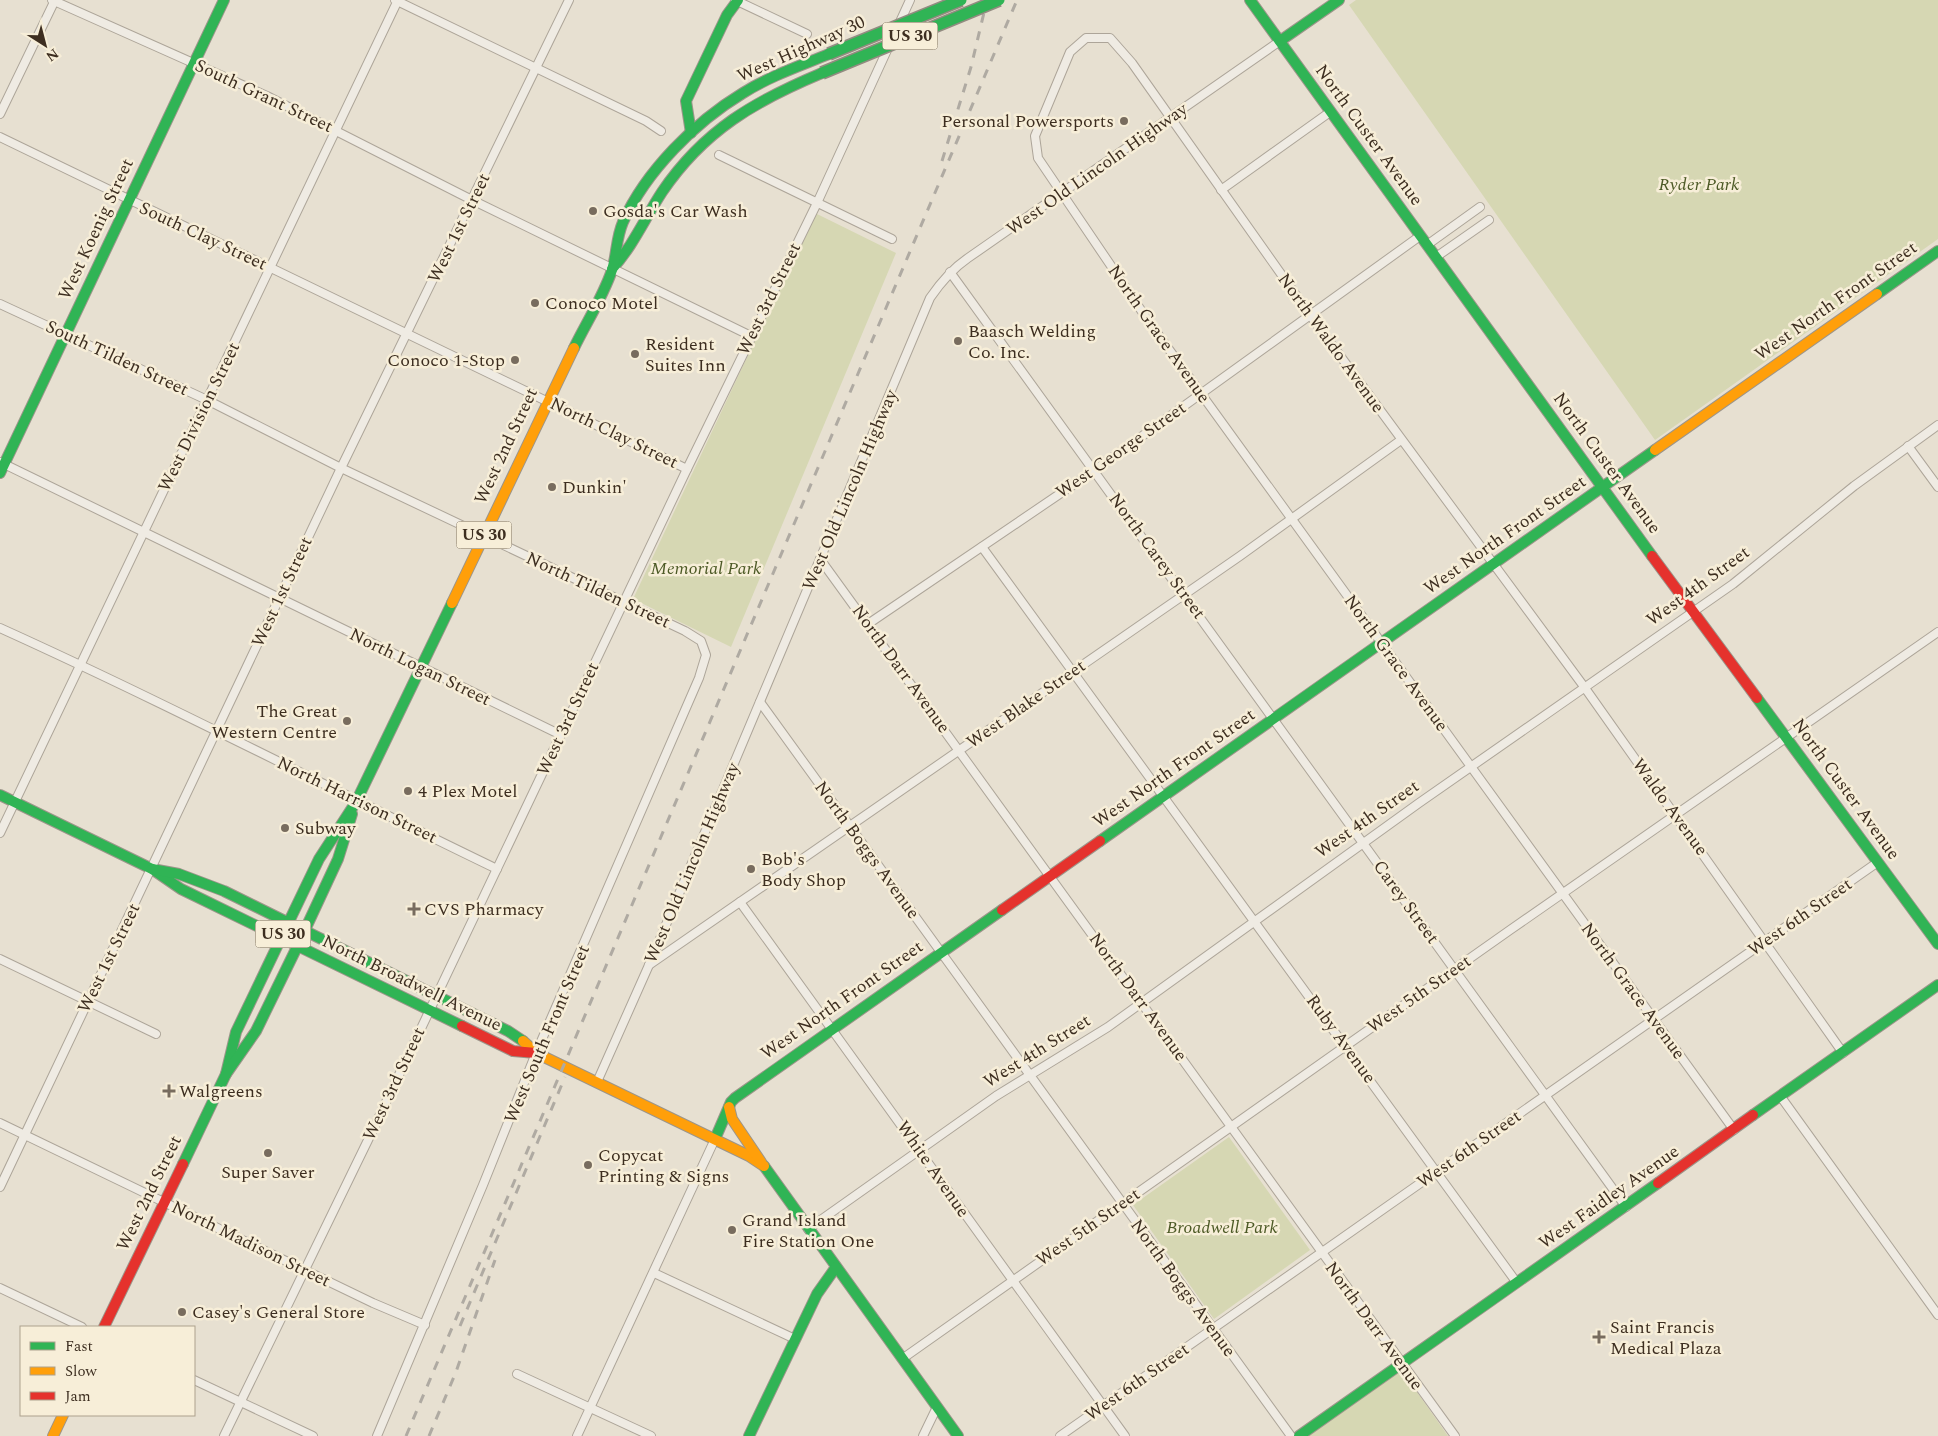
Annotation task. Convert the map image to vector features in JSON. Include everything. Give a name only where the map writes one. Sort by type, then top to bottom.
[{"type":"main road","name":"West Koenig Street","points":[[1,466],[66,335],[193,62],[224,0]]},
{"type":"main road","points":[[691,133],[686,101],[736,0]]},
{"type":"main road","name":"West Highway 30","points":[[691,133],[717,110],[742,94],[828,54],[961,0]]},
{"type":"main road","name":"West Highway 30","points":[[698,145],[750,105],[822,73],[999,0]]},
{"type":"main road","name":"North Custer Avenue","points":[[1250,0],[1693,612],[1938,944]]},
{"type":"main road","points":[[1280,41],[1339,0]]},
{"type":"main road","name":"West 2nd Street","points":[[612,269],[616,242],[635,204],[659,169],[691,133]]},
{"type":"main road","name":"West 2nd Street","points":[[226,1074],[236,1032],[323,853],[356,802],[612,269],[631,248],[670,179],[698,145]]},
{"type":"main road","name":"West North Front Street","points":[[715,1140],[729,1107],[735,1098],[1937,252]]},
{"type":"main road","points":[[0,795],[152,869]]},
{"type":"main road","name":"West 2nd Street","points":[[104,1326],[226,1074],[256,1031],[297,947],[342,849],[356,802]]},
{"type":"main road","name":"North Broadwell Avenue","points":[[152,869],[181,889],[513,1051],[536,1053]]},
{"type":"main road","name":"North Broadwell Avenue","points":[[152,869],[189,877],[224,892],[518,1036],[536,1053],[763,1165],[958,1436]]},
{"type":"main road","name":"West Faidley Avenue","points":[[1299,1436],[1938,986]]},
{"type":"main road","points":[[729,1107],[732,1120],[763,1165]]},
{"type":"main road","points":[[749,1436],[817,1294],[836,1267]]},
{"type":"main road","points":[[53,1436],[63,1416]]},
{"type":"street","name":"South Grant Street","points":[[54,0],[193,62],[337,130],[472,200],[751,336]]},
{"type":"street","points":[[0,114],[54,0]]},
{"type":"street","points":[[397,0],[646,121],[661,131]]},
{"type":"street","name":"West Division Street","points":[[0,833],[337,130],[397,0]]},
{"type":"street","name":"West 1st Street","points":[[0,1186],[341,468],[569,0]]},
{"type":"street","points":[[736,0],[807,34]]},
{"type":"street","name":"West 3rd Street","points":[[224,1436],[497,869],[687,468],[817,203],[910,0]]},
{"type":"street","name":"North Grace Avenue","points":[[1170,119],[1132,63],[1110,38],[1086,38],[1070,52],[1035,136],[1038,158],[1061,194],[1201,394],[1734,1130]]},
{"type":"street","name":"West Old Lincoln Highway","points":[[597,1082],[649,965],[930,298],[950,272],[1280,41]]},
{"type":"street","points":[[1221,190],[1330,112]]},
{"type":"street","name":"North Waldo Avenue","points":[[1170,119],[1401,440],[1494,564]]},
{"type":"street","name":"South Clay Street","points":[[0,137],[270,268],[408,332]]},
{"type":"street","points":[[719,155],[892,239]]},
{"type":"street","name":"West George Street","points":[[868,624],[1095,470],[1310,315],[1424,241],[1480,208]]},
{"type":"street","points":[[1436,257],[1489,220]]},
{"type":"street","name":"North Carey Street","points":[[950,272],[1274,719]]},
{"type":"street","name":"South Tilden Street","points":[[0,304],[207,400],[341,468]]},
{"type":"street","name":"North Clay Street","points":[[408,332],[687,468]]},
{"type":"street","name":"West 4th Street","points":[[808,1229],[919,1149],[1028,1076],[1108,1026],[1470,767],[1693,612],[1752,570],[1839,498],[1938,425]]},
{"type":"street","name":"West Blake Street","points":[[649,965],[1074,672],[1401,440]]},
{"type":"street","points":[[1908,446],[1938,487]]},
{"type":"street","name":"North Logan Street","points":[[1,466],[144,532],[561,735]]},
{"type":"street","name":"North Tilden Street","points":[[341,468],[692,635]]},
{"type":"street","name":"Ruby Avenue","points":[[982,547],[1517,1283]]},
{"type":"street","name":"North Darr Avenue","points":[[820,559],[1051,875],[1321,1253],[1455,1436]]},
{"type":"street","name":"Waldo Avenue","points":[[1494,564],[1676,815],[1844,1053]]},
{"type":"street","name":"North Harrison Street","points":[[0,628],[81,664],[217,730],[356,802],[497,869]]},
{"type":"street","name":"West 5th Street","points":[[902,1359],[1562,893],[1938,632]]},
{"type":"street","name":"West South Front Street","points":[[377,1436],[536,1053],[699,678],[706,655],[701,641],[692,635]]},
{"type":"street","name":"North Boggs Avenue","points":[[760,702],[941,952],[1028,1076],[1291,1436]]},
{"type":"street","name":"Carey Street","points":[[1274,719],[1626,1207]]},
{"type":"street","name":"West 6th Street","points":[[1060,1436],[1878,862]]},
{"type":"street","name":"White Avenue","points":[[740,902],[1125,1436]]},
{"type":"street","points":[[0,959],[156,1034]]},
{"type":"street","points":[[1781,1097],[1938,1316]]},
{"type":"street","name":"North Madison Street","points":[[0,1123],[303,1270],[424,1326]]},
{"type":"street","name":"West North Front Street","points":[[577,1436],[715,1140]]},
{"type":"street","points":[[654,1273],[795,1339]]},
{"type":"street","points":[[0,1288],[80,1326]]},
{"type":"street","points":[[517,1374],[651,1436]]},
{"type":"street","points":[[195,1380],[313,1436]]},
{"type":"street","points":[[923,1436],[937,1407]]},
{"type":"green space","name":"Ryder Park","points":[[1356,0],[1938,0],[1938,239],[1655,440],[1349,5]]},
{"type":"green space","name":"Memorial Park","points":[[815,213],[896,253],[731,647],[633,599]]},
{"type":"green space","name":"Broadwell Park","points":[[1229,1137],[1310,1250],[1214,1319],[1133,1205]]},
{"type":"green space","points":[[1400,1368],[1448,1436],[1305,1436]]},
{"type":"railway","points":[[942,161],[971,67],[987,0]]},
{"type":"railway","points":[[406,1436],[1017,0]]},
{"type":"railway","points":[[460,1326],[565,1077]]},
{"type":"railway","points":[[429,1436],[456,1372],[495,1260]]},
{"type":"traffic: fast","points":[[0,473],[224,0]]},
{"type":"traffic: fast","points":[[691,133],[686,101],[727,15],[738,0]]},
{"type":"traffic: fast","points":[[829,54],[961,0]]},
{"type":"traffic: fast","points":[[822,73],[999,0]]},
{"type":"traffic: fast","points":[[1250,0],[1652,556]]},
{"type":"traffic: fast","points":[[1280,41],[1339,0]]},
{"type":"traffic: fast","points":[[574,348],[608,280],[614,264],[623,222],[633,203],[658,166],[707,118],[743,93],[764,81],[829,54]]},
{"type":"traffic: fast","points":[[612,269],[633,241],[662,192],[678,170],[713,134],[753,107],[822,73]]},
{"type":"traffic: fast","points":[[1877,294],[1938,251]]},
{"type":"traffic: fast","points":[[1100,841],[1655,450]]},
{"type":"traffic: fast","points":[[226,1074],[236,1032],[319,859],[356,802],[452,603]]},
{"type":"traffic: fast","points":[[1757,698],[1938,944]]},
{"type":"traffic: fast","points":[[0,795],[152,869],[181,889],[462,1026]]},
{"type":"traffic: fast","points":[[183,1164],[226,1074],[256,1031],[297,947],[338,859],[352,814]]},
{"type":"traffic: fast","points":[[152,869],[179,874],[224,891],[508,1031],[523,1041]]},
{"type":"traffic: fast","points":[[715,1139],[731,1102],[735,1098],[1002,910]]},
{"type":"traffic: fast","points":[[1753,1115],[1938,985]]},
{"type":"traffic: fast","points":[[764,1166],[958,1436]]},
{"type":"traffic: fast","points":[[1299,1436],[1658,1183]]},
{"type":"traffic: fast","points":[[749,1436],[817,1294],[836,1267]]},
{"type":"traffic: slow","points":[[1655,450],[1877,294]]},
{"type":"traffic: slow","points":[[452,603],[574,348]]},
{"type":"traffic: slow","points":[[523,1041],[536,1053],[749,1156],[764,1166]]},
{"type":"traffic: slow","points":[[729,1107],[732,1119],[761,1162]]},
{"type":"traffic: slow","points":[[53,1436],[63,1416]]},
{"type":"traffic: jam","points":[[1652,556],[1757,698]]},
{"type":"traffic: jam","points":[[1002,910],[1100,841]]},
{"type":"traffic: jam","points":[[462,1026],[513,1051],[536,1053]]},
{"type":"traffic: jam","points":[[1658,1183],[1753,1115]]},
{"type":"traffic: jam","points":[[104,1326],[183,1164]]},
{"type":"place","name":"Personal Powersports","points":[[1124,121]]},
{"type":"place","name":"Gosda's Car Wash","points":[[593,211]]},
{"type":"place","name":"Conoco Motel","points":[[535,303]]},
{"type":"place","name":"Baasch Welding Co. Inc.","points":[[958,341]]},
{"type":"place","name":"Resident Suites Inn","points":[[635,354]]},
{"type":"place","name":"Conoco 1-Stop","points":[[515,360]]},
{"type":"place","name":"Dunkin'","points":[[552,487]]},
{"type":"place","name":"The Great Western Centre","points":[[347,721]]},
{"type":"place","name":"4 Plex Motel","points":[[408,791]]},
{"type":"place","name":"Subway","points":[[285,828]]},
{"type":"place","name":"Bob's Body Shop","points":[[751,869]]},
{"type":"place","name":"CVS Pharmacy","points":[[414,909]]},
{"type":"place","name":"Walgreens","points":[[169,1091]]},
{"type":"place","name":"Super Saver","points":[[268,1153]]},
{"type":"place","name":"Copycat Printing & Signs","points":[[588,1165]]},
{"type":"place","name":"Grand Island Fire Station One","points":[[732,1230]]},
{"type":"place","name":"Casey's General Store","points":[[182,1312]]},
{"type":"place","name":"Saint Francis Medical Plaza","points":[[1599,1337]]}]
